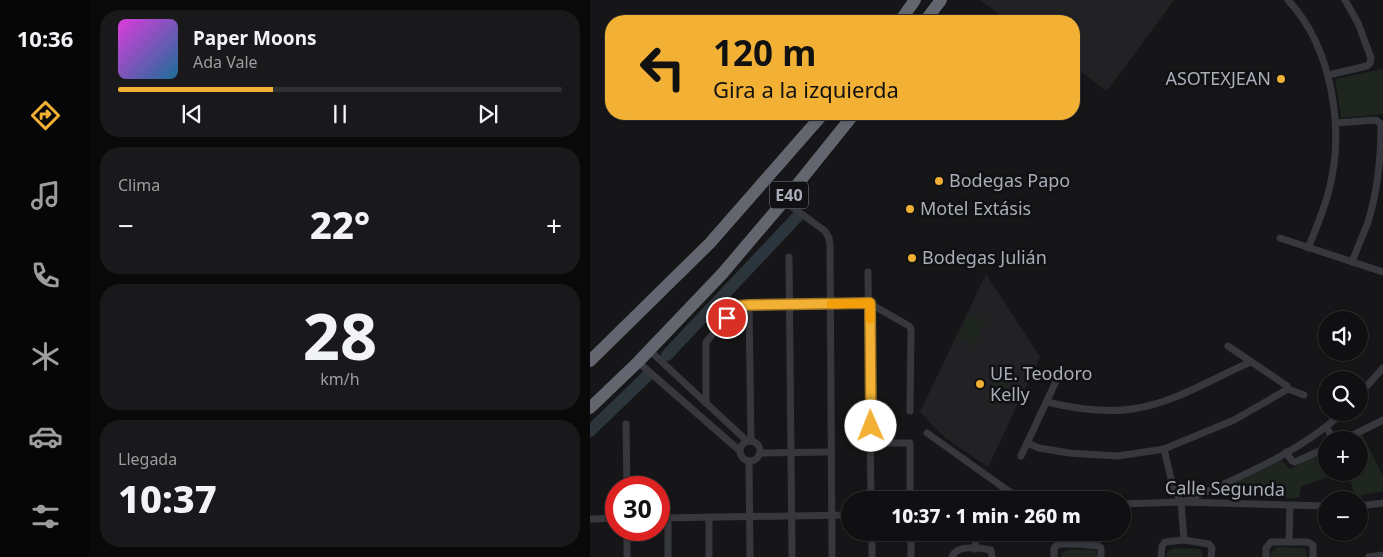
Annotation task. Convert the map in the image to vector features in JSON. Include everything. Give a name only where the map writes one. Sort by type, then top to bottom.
[{"type":"highway","points":[[905,15],[916,0]]},
{"type":"highway","points":[[930,15],[941,0]]},
{"type":"highway","name":"E40","points":[[590,361],[710,243],[817,120]]},
{"type":"highway","name":"E40","points":[[590,408],[638,362],[648,349],[722,274],[849,120]]},
{"type":"highway","points":[[590,353],[666,287]]},
{"type":"street","points":[[1288,0],[1296,9],[1314,38],[1328,75],[1336,123],[1334,163],[1330,189],[1308,248]]},
{"type":"street","points":[[1328,75],[1367,66],[1370,63],[1371,58],[1358,23],[1345,0]]},
{"type":"street","points":[[1336,123],[1376,120],[1381,124],[1380,188],[1352,262]]},
{"type":"street","points":[[784,201],[825,231],[829,238],[832,557]]},
{"type":"street","points":[[1280,238],[1383,272]]},
{"type":"street","points":[[789,257],[792,557]]},
{"type":"street","points":[[868,272],[870,303],[871,491]]},
{"type":"street","points":[[706,403],[706,342],[737,306],[870,303],[909,326],[910,411]]},
{"type":"street","points":[[749,305],[749,441]]},
{"type":"street","points":[[1228,346],[1287,386],[1288,389],[1304,394]]},
{"type":"street","points":[[648,349],[749,441],[758,445],[760,453]]},
{"type":"street","points":[[638,362],[740,451],[742,457],[749,461],[755,459],[760,453],[831,452]]},
{"type":"street","points":[[1047,402],[1097,410],[1138,408],[1156,403],[1206,383],[1251,362]]},
{"type":"street","points":[[1368,385],[1383,368]]},
{"type":"street","points":[[1021,456],[1058,377]]},
{"type":"street","points":[[1027,443],[1039,448],[1069,453],[1118,456],[1164,450],[1234,420],[1288,389]]},
{"type":"street","points":[[1361,431],[1383,420]]},
{"type":"street","points":[[1181,502],[1286,452],[1327,428],[1334,421]]},
{"type":"street","points":[[626,424],[627,476]]},
{"type":"street","points":[[927,433],[1008,491]]},
{"type":"street","points":[[740,451],[742,445],[749,441]]},
{"type":"street","points":[[871,443],[910,443],[910,491]]},
{"type":"street","points":[[1164,450],[1172,483],[1181,502],[1184,540]]},
{"type":"street","points":[[1286,452],[1292,461],[1295,462],[1318,452]]},
{"type":"street","points":[[749,461],[750,557]]},
{"type":"street","name":"Calle Segunda","points":[[1131,504],[1181,502],[1318,506]]},
{"type":"street","points":[[1368,505],[1383,503]]},
{"type":"street","points":[[1289,542],[1290,506]]},
{"type":"street","points":[[670,518],[841,516]]},
{"type":"street","points":[[709,517],[709,557]]},
{"type":"street","points":[[590,519],[605,518]]},
{"type":"street","points":[[1161,557],[1162,546],[1165,542],[1184,540],[1209,544],[1212,548],[1211,557]]},
{"type":"street","points":[[627,541],[627,557]]},
{"type":"street","points":[[668,541],[668,557]]},
{"type":"street","points":[[872,541],[872,557]]},
{"type":"street","points":[[910,541],[911,557]]},
{"type":"street","points":[[975,541],[975,549]]},
{"type":"street","points":[[1266,557],[1266,548],[1271,542],[1311,543],[1313,545],[1314,557]]},
{"type":"street","points":[[1054,557],[1054,548],[1058,544],[1099,546],[1101,548],[1101,557]]},
{"type":"street","points":[[952,557],[958,549],[991,550],[992,557]]},
{"type":"street","points":[[1369,557],[1383,554]]},
{"type":"shaded area","points":[[980,0],[1174,0],[1107,91],[1080,71],[1080,15],[1001,15]]},
{"type":"shaded area","points":[[1383,69],[1383,114],[1341,118],[1335,79]]},
{"type":"shaded area","name":"UE. Teodoro Kelly","points":[[986,274],[1040,357],[988,467],[951,442],[920,412]]},
{"type":"shaded area","points":[[970,313],[985,320],[973,346],[958,338]]},
{"type":"shaded area","points":[[1004,366],[1017,374],[999,405],[986,397]]},
{"type":"shaded area","points":[[1368,446],[1383,476],[1383,491],[1368,494],[1368,491],[1353,491],[1350,481],[1368,481]]},
{"type":"shaded area","points":[[1318,455],[1318,480],[1301,486],[1299,497],[1225,497],[1219,494],[1225,488],[1281,460],[1290,469]]},
{"type":"shaded area","points":[[1278,547],[1303,548],[1306,550],[1307,557],[1270,557],[1272,551]]},
{"type":"shaded area","points":[[1174,548],[1199,549],[1203,557],[1166,557],[1167,552]]},
{"type":"shaded area","points":[[1069,549],[1094,550],[1098,557],[1061,557],[1062,553]]},
{"type":"waterway","points":[[667,355],[798,216]]},
{"type":"waterway","points":[[590,431],[647,376]]},
{"type":"slow traffic","points":[[831,304],[870,303],[870,319]]},
{"type":"place","name":"ASOTEXJEAN","points":[[1281,79]]},
{"type":"place","name":"Bodegas Papo","points":[[939,181]]},
{"type":"place","name":"Motel Extásis","points":[[910,209]]},
{"type":"place","name":"Bodegas Julián","points":[[912,258]]},
{"type":"place","name":"UE. Teodoro Kelly","points":[[980,384]]},
{"type":"route","points":[[727,318],[737,306],[870,303],[871,426]]}]
